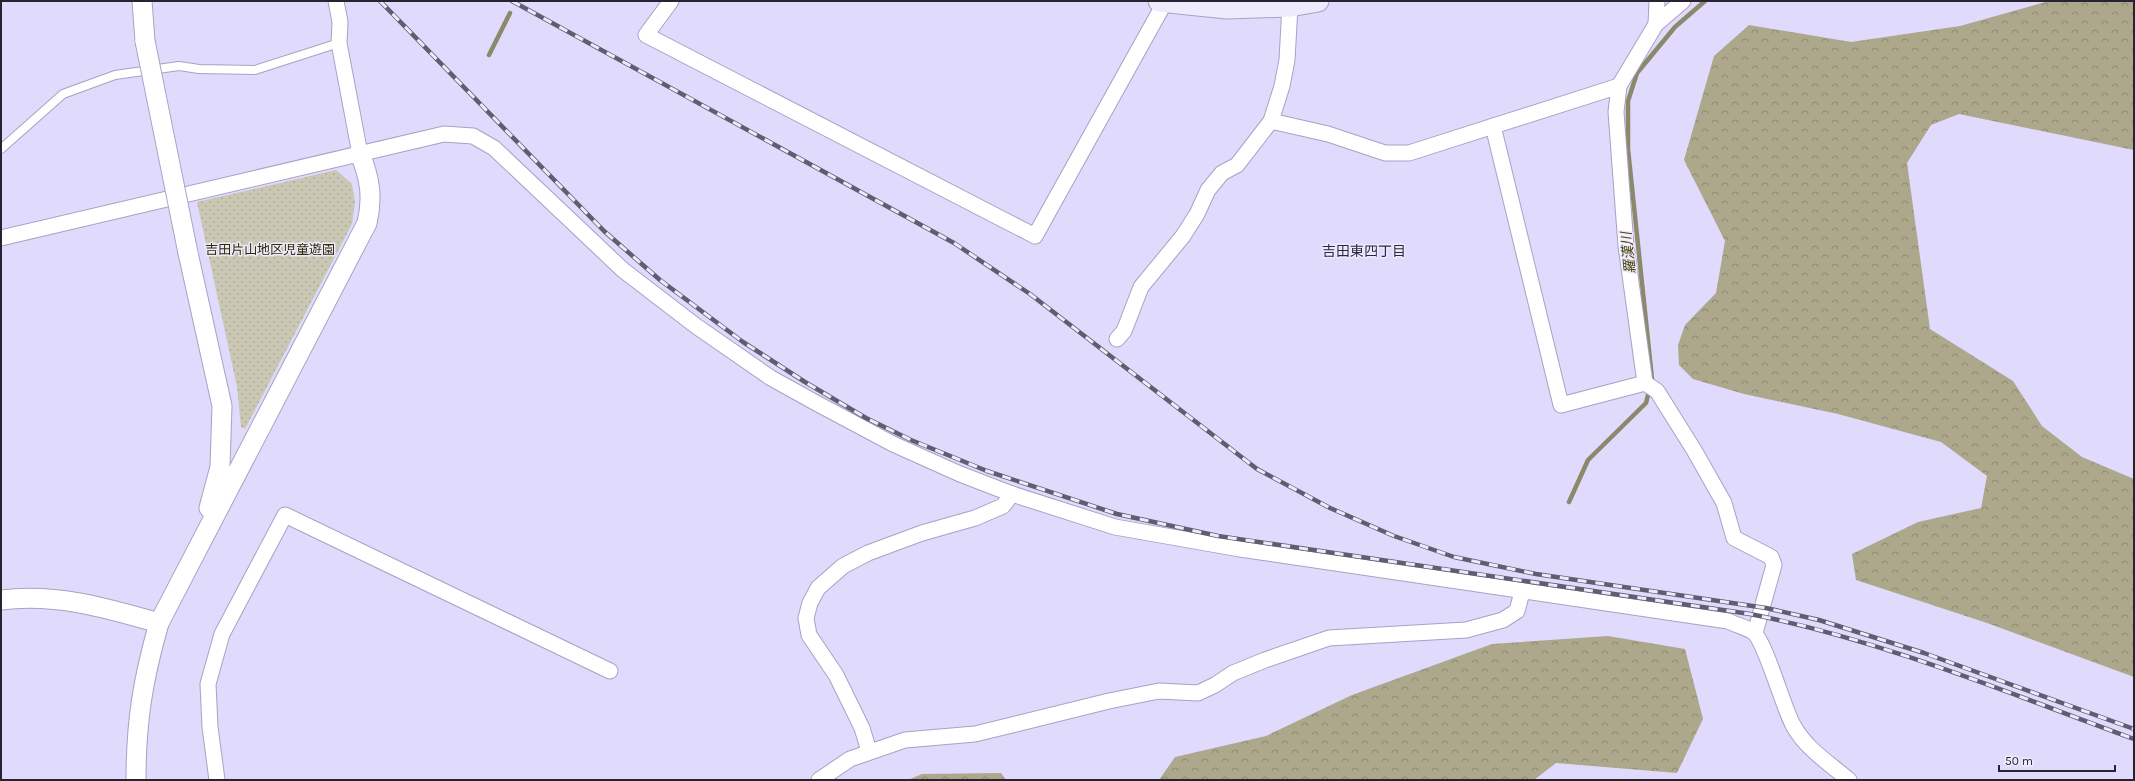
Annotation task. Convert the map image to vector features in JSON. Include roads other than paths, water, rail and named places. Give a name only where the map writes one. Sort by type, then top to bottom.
[{"type":"main road","points":[[1162,2],[1227,8],[1290,6],[1318,1]]},
{"type":"street","points":[[142,1],[145,41],[188,253],[222,406],[220,467],[200,542]]},
{"type":"street","points":[[136,780],[138,711],[146,669],[159,622],[367,223],[371,207],[368,173],[360,154],[339,43],[340,22],[336,1]]},
{"type":"street","points":[[671,1],[646,35],[1035,236],[1162,2]]},
{"type":"street","points":[[1656,24],[1657,1]]},
{"type":"street","points":[[1683,1],[1656,24],[1619,86],[1616,112],[1626,246],[1645,383],[1656,392],[1694,450],[1724,503],[1734,538],[1771,557],[1773,561],[1774,565],[1771,580],[1755,633]]},
{"type":"street","points":[[1117,340],[1124,331],[1141,287],[1183,236],[1197,214],[1208,190],[1222,173],[1237,164],[1271,121],[1282,86],[1287,60],[1290,6]]},
{"type":"street","points":[[1271,121],[1328,134],[1385,153],[1409,153],[1619,86]]},
{"type":"street","points":[[1493,126],[1561,406],[1645,383]]},
{"type":"street","points":[[1,238],[444,134],[473,136],[494,148],[515,166],[623,270],[696,326],[771,378],[893,444],[960,474],[1012,494],[1115,527],[1240,550],[1728,621],[1755,633],[1768,660],[1793,726],[1806,745],[1850,780]]},
{"type":"street","points":[[869,751],[862,728],[836,675],[809,635],[806,618],[810,603],[818,588],[843,566],[889,545],[922,533],[975,518],[1003,506],[1012,494]]},
{"type":"street","points":[[217,780],[210,727],[208,684],[222,634],[285,515],[610,671]]},
{"type":"street","points":[[818,780],[850,759],[869,751],[904,740],[975,734],[1109,701],[1160,691],[1198,693],[1215,685],[1233,673],[1328,638],[1466,630],[1503,620],[1517,610],[1522,592]]},
{"type":"street","points":[[1,600],[22,597],[63,599],[96,605],[159,622]]},
{"type":"lane","points":[[1,149],[63,94],[115,75],[178,66],[199,69],[256,70],[339,43]]},
{"type":"waterway","name":"羅漢川","points":[[1569,502],[1588,460],[1646,403],[1652,379],[1628,149],[1628,101],[1637,73],[1675,27],[1705,1]]},
{"type":"waterway","points":[[489,55],[510,13]]},
{"type":"railway","points":[[380,1],[604,231],[660,280],[743,342],[805,382],[866,418],[911,440],[987,471],[1117,514],[1218,536],[1750,614],[1799,625],[1848,638],[1944,669],[2134,739]]},
{"type":"railway","points":[[512,1],[954,243],[1030,294],[1257,469],[1330,508],[1394,536],[1454,557],[1536,574],[1766,608],[1819,620],[1924,653],[2134,729]]},
{"type":"district","name":"吉田東四丁目","points":[[1364,251]]},
{"type":"park label","name":"吉田片山地区児童遊園","points":[[270,249]]}]
